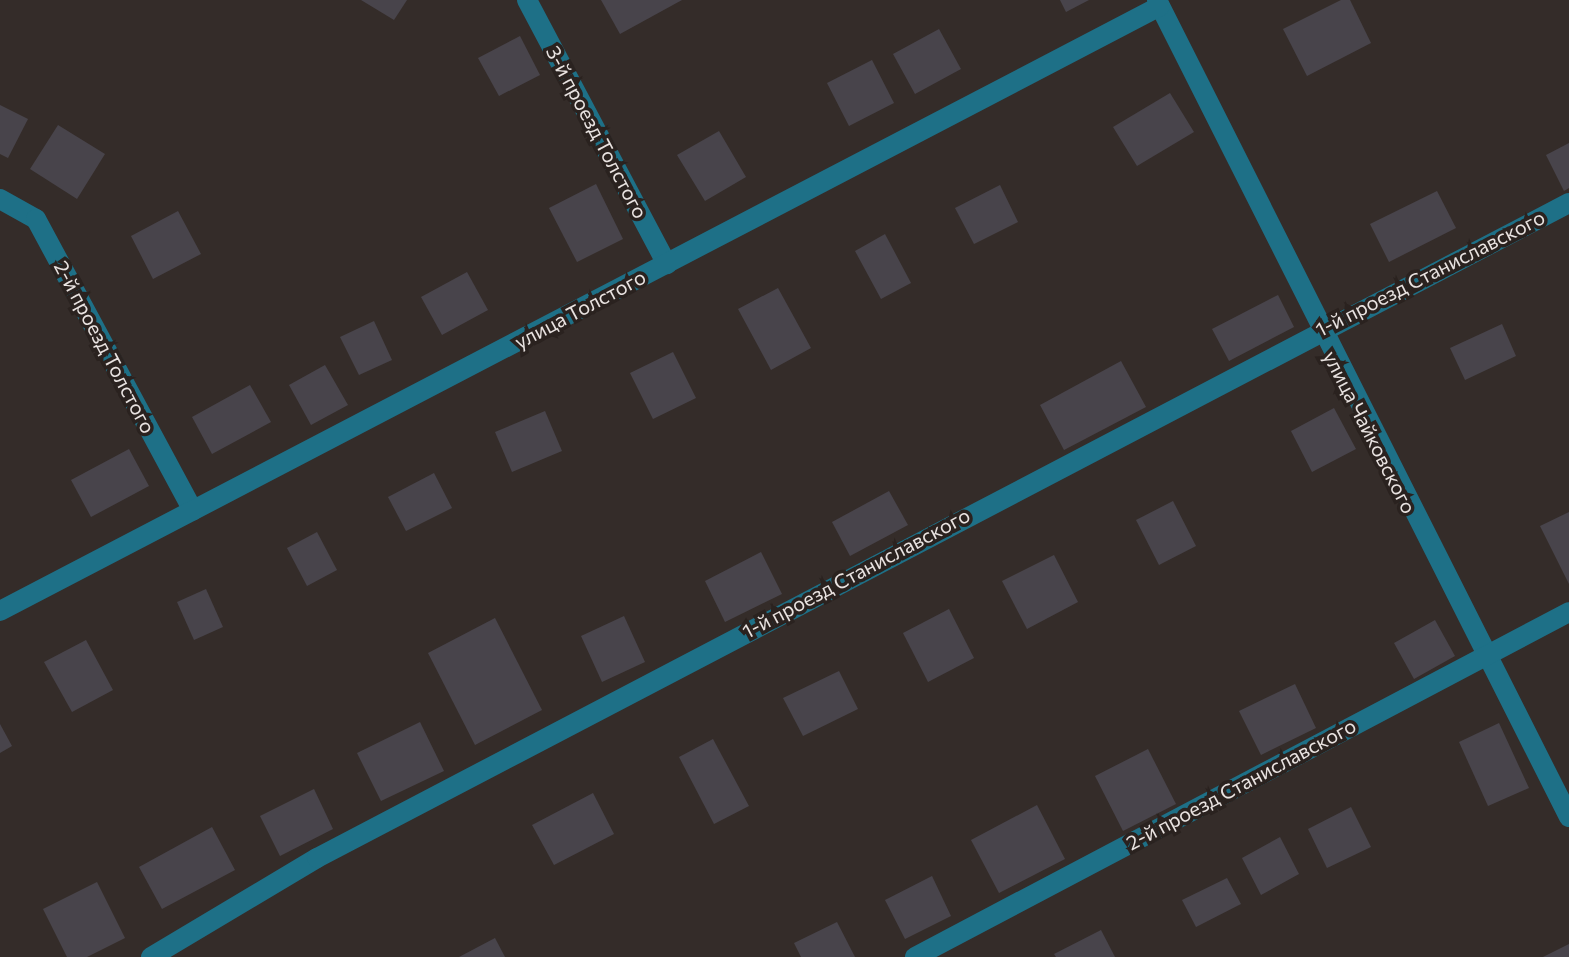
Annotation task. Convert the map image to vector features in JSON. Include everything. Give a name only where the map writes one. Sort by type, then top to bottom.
[{"type":"street","name":"3-й проезд Толстого","points":[[527,0],[667,264]]},
{"type":"street","name":"улица Толстого","points":[[0,611],[667,264],[1159,3]]},
{"type":"street","name":"улица Чайковского","points":[[1159,3],[1482,655],[1569,817]]},
{"type":"street","name":"2-й проезд Толстого","points":[[0,199],[36,219],[193,510]]},
{"type":"street","name":"1-й проезд Станиславского","points":[[151,957],[331,850],[1318,329],[1569,203]]},
{"type":"street","name":"2-й проезд Станиславского","points":[[915,957],[1482,655],[1569,612]]},
{"type":"building","points":[[361,0],[407,0],[394,20]]},
{"type":"building","points":[[601,0],[682,0],[620,34]]},
{"type":"building","points":[[1060,0],[1089,0],[1066,12]]},
{"type":"building","points":[[1341,0],[1350,0],[1371,43],[1307,76],[1283,29]]},
{"type":"building","points":[[939,29],[961,69],[915,94],[893,54]]},
{"type":"building","points":[[520,36],[540,75],[499,96],[478,58]]},
{"type":"building","points":[[872,60],[894,103],[849,126],[827,83]]},
{"type":"building","points":[[1170,93],[1194,132],[1137,166],[1113,127]]},
{"type":"building","points":[[0,105],[28,119],[8,158],[0,154]]},
{"type":"building","points":[[58,125],[105,154],[77,199],[30,169]]},
{"type":"building","points":[[719,131],[746,177],[705,201],[677,155]]},
{"type":"building","points":[[1569,143],[1569,188],[1564,191],[1546,155]]},
{"type":"building","points":[[596,184],[623,239],[577,262],[549,208]]},
{"type":"building","points":[[1000,185],[1018,222],[974,244],[955,208]]},
{"type":"building","points":[[1437,191],[1456,228],[1389,262],[1370,224]]},
{"type":"building","points":[[178,211],[201,254],[153,279],[131,236]]},
{"type":"building","points":[[885,234],[911,283],[881,299],[855,251]]},
{"type":"building","points":[[467,272],[488,310],[442,335],[421,297]]},
{"type":"building","points":[[778,288],[811,348],[771,370],[738,309]]},
{"type":"building","points":[[1278,295],[1294,327],[1229,361],[1212,329]]},
{"type":"building","points":[[374,321],[392,360],[359,375],[340,337]]},
{"type":"building","points":[[1502,324],[1516,356],[1465,380],[1450,348]]},
{"type":"building","points":[[673,352],[696,398],[653,419],[630,373]]},
{"type":"building","points":[[1121,361],[1146,407],[1064,450],[1040,405]]},
{"type":"building","points":[[325,365],[348,405],[311,425],[289,385]]},
{"type":"building","points":[[250,385],[271,422],[212,454],[192,417]]},
{"type":"building","points":[[1334,408],[1356,449],[1312,472],[1291,431]]},
{"type":"building","points":[[545,411],[562,451],[512,472],[495,432]]},
{"type":"building","points":[[129,449],[149,486],[91,517],[71,480]]},
{"type":"building","points":[[434,473],[452,508],[406,531],[388,497]]},
{"type":"building","points":[[889,491],[908,525],[850,556],[832,522]]},
{"type":"building","points":[[1173,501],[1196,546],[1159,565],[1136,520]]},
{"type":"building","points":[[1569,512],[1569,584],[1540,526]]},
{"type":"building","points":[[317,532],[337,570],[307,586],[287,548]]},
{"type":"building","points":[[761,552],[782,594],[725,622],[705,581]]},
{"type":"building","points":[[1054,555],[1078,602],[1027,629],[1002,581]]},
{"type":"building","points":[[206,589],[223,627],[194,640],[177,602]]},
{"type":"building","points":[[949,609],[974,658],[928,682],[903,633]]},
{"type":"building","points":[[624,616],[645,662],[602,682],[581,636]]},
{"type":"building","points":[[495,618],[542,710],[475,745],[428,653]]},
{"type":"building","points":[[1435,620],[1455,656],[1414,679],[1394,643]]},
{"type":"building","points":[[86,640],[113,690],[72,712],[44,662]]},
{"type":"building","points":[[839,671],[858,709],[803,736],[783,698]]},
{"type":"building","points":[[1295,684],[1316,728],[1261,755],[1239,711]]},
{"type":"building","points":[[420,722],[444,771],[381,801],[357,753]]},
{"type":"building","points":[[1499,723],[1529,788],[1488,806],[1459,742]]},
{"type":"building","points":[[0,724],[12,746],[0,753]]},
{"type":"building","points":[[713,739],[749,806],[714,824],[679,757]]},
{"type":"building","points":[[1148,749],[1176,804],[1123,831],[1095,776]]},
{"type":"building","points":[[314,789],[333,829],[280,856],[260,816]]},
{"type":"building","points":[[593,793],[614,834],[554,865],[532,825]]},
{"type":"building","points":[[1037,805],[1065,859],[999,893],[971,840]]},
{"type":"building","points":[[1351,807],[1371,847],[1327,868],[1308,829]]},
{"type":"building","points":[[212,827],[235,870],[162,909],[139,867]]},
{"type":"building","points":[[1280,837],[1299,874],[1261,895],[1242,858]]},
{"type":"building","points":[[932,876],[951,916],[905,939],[885,900]]},
{"type":"building","points":[[1227,878],[1241,904],[1196,927],[1182,900]]},
{"type":"building","points":[[97,882],[125,938],[87,957],[67,957],[43,909]]},
{"type":"building","points":[[837,922],[855,957],[801,957],[794,943]]},
{"type":"building","points":[[1101,930],[1115,957],[1056,957],[1054,954]]},
{"type":"building","points":[[495,938],[505,957],[459,957]]},
{"type":"building","points":[[1569,944],[1569,957],[1543,957]]}]
